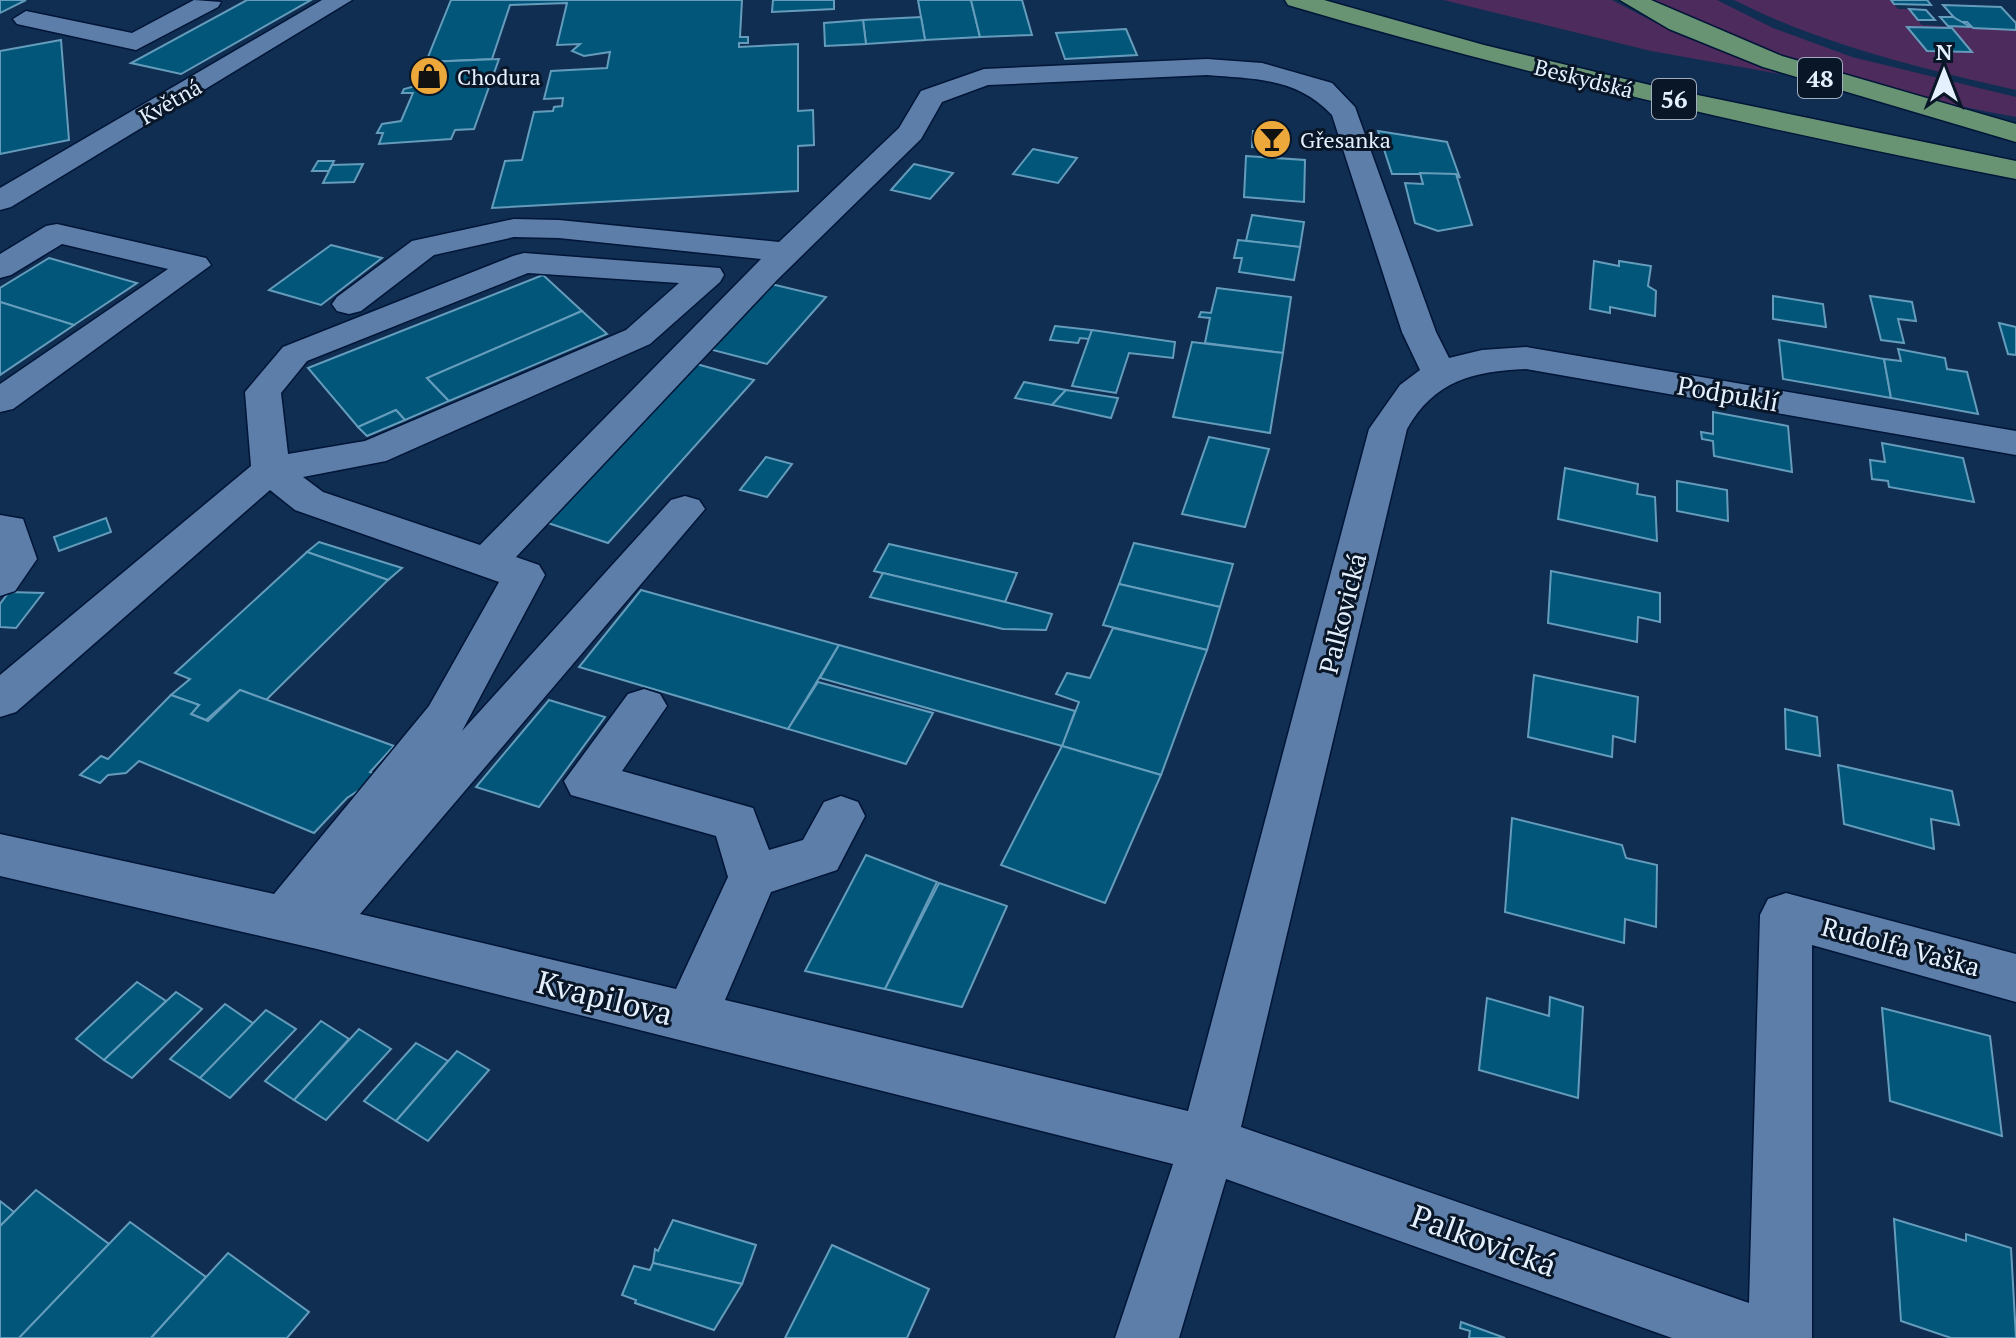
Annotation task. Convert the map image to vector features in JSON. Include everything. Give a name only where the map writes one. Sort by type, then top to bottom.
[{"type":"main road","points":[[1283,0],[1336,12]]},
{"type":"main road","name":"Beskydská","points":[[1297,0],[1497,57],[1680,101],[2016,170]]},
{"type":"main road","name":"48","points":[[1632,0],[1699,33],[1774,63],[2016,133]]},
{"type":"main road","points":[[1799,97],[2016,140]]},
{"type":"street","points":[[0,33],[63,0]]},
{"type":"street","name":"Květná","points":[[0,201],[340,0]]},
{"type":"street","points":[[26,19],[136,42],[209,2]]},
{"type":"street","points":[[487,562],[776,262],[911,133],[931,97],[984,77],[1165,68],[1262,71],[1322,89],[1345,113],[1419,332],[1440,374]]},
{"type":"street","points":[[349,304],[423,248],[514,228],[559,229],[776,262]]},
{"type":"street","points":[[0,268],[57,233],[195,265],[0,401]]},
{"type":"street","points":[[301,922],[445,719],[524,575],[309,501],[270,470],[263,392],[295,354],[524,263],[708,275],[776,262]]},
{"type":"street","points":[[0,700],[270,470],[373,452],[638,337],[708,275]]},
{"type":"street","name":"Podpuklí","points":[[1440,374],[1470,362],[1526,358],[2016,443]]},
{"type":"street","name":"Palkovická","points":[[1147,1338],[1208,1144],[1388,429],[1406,396],[1420,383],[1440,374]]},
{"type":"street","points":[[301,922],[685,509]]},
{"type":"street","points":[[0,529],[9,529],[17,559],[0,581]]},
{"type":"street","points":[[644,706],[588,781],[736,822],[753,877],[690,1018]]},
{"type":"street","points":[[753,877],[820,855],[841,816]]},
{"type":"street","name":"Kvapilova","points":[[0,855],[301,922],[1208,1144]]},
{"type":"street","name":"Rudolfa Vaška","points":[[1780,1338],[1786,915],[2016,978]]},
{"type":"street","name":"Palkovická","points":[[1208,1144],[1760,1338]]},
{"type":"shaded area","points":[[1443,0],[1612,0],[1673,32],[1780,74],[1651,51]]},
{"type":"shaded area","points":[[1652,0],[1717,0],[1773,28],[1852,57],[2016,97],[2016,117],[1923,98],[1830,72],[1738,40]]},
{"type":"shaded area","points":[[1734,0],[1891,0],[1898,9],[1909,9],[1922,25],[2016,30],[2016,90],[1908,64],[1837,42]]},
{"type":"building","points":[[0,0],[26,0],[0,13]]},
{"type":"building","points":[[247,0],[311,0],[181,74],[131,63]]},
{"type":"building","points":[[451,0],[742,0],[740,37],[748,37],[748,43],[739,43],[739,47],[798,44],[798,111],[813,110],[814,145],[798,146],[798,191],[492,208],[505,161],[522,160],[534,112],[553,111],[554,107],[562,106],[563,98],[544,99],[551,71],[607,68],[610,52],[584,56],[572,51],[580,44],[557,45],[567,3],[510,5],[492,59],[426,62]]},
{"type":"building","points":[[773,0],[834,0],[834,9],[772,12]]},
{"type":"building","points":[[918,0],[971,0],[980,37],[925,40]]},
{"type":"building","points":[[971,0],[1022,0],[1032,35],[980,37]]},
{"type":"building","points":[[1891,0],[1927,0],[1931,5],[1894,4]]},
{"type":"building","points":[[1943,5],[2001,7],[2016,23],[2016,30],[1973,28],[1967,22],[1958,22]]},
{"type":"building","points":[[1909,9],[1926,10],[1935,20],[1918,20]]},
{"type":"building","points":[[921,17],[925,40],[866,44],[863,20]]},
{"type":"building","points":[[1940,17],[1953,17],[1971,27],[1948,26]]},
{"type":"building","points":[[863,20],[866,44],[825,46],[824,23]]},
{"type":"building","points":[[1907,27],[1952,28],[1972,52],[1927,51]]},
{"type":"building","points":[[1126,29],[1137,55],[1065,59],[1056,33]]},
{"type":"building","points":[[61,40],[69,140],[0,154],[0,51]]},
{"type":"building","points":[[499,59],[474,129],[455,130],[451,139],[379,144],[383,133],[377,133],[382,124],[401,121],[413,93],[402,93],[404,89],[416,86],[426,62]]},
{"type":"building","points":[[1253,131],[1287,133],[1287,149],[1252,147]]},
{"type":"building","points":[[1378,131],[1447,142],[1460,178],[1456,174],[1392,174]]},
{"type":"building","points":[[1033,149],[1077,158],[1058,183],[1013,174]]},
{"type":"building","points":[[1246,156],[1305,160],[1304,202],[1244,197]]},
{"type":"building","points":[[318,161],[334,161],[329,171],[312,171]]},
{"type":"building","points":[[363,164],[354,182],[323,183],[332,165]]},
{"type":"building","points":[[914,164],[953,173],[930,199],[891,190]]},
{"type":"building","points":[[1420,173],[1456,174],[1472,225],[1438,231],[1415,223],[1405,183],[1423,184]]},
{"type":"building","points":[[1252,215],[1304,222],[1300,247],[1246,241]]},
{"type":"building","points":[[1238,240],[1300,247],[1294,280],[1239,272],[1242,258],[1234,258]]},
{"type":"building","points":[[331,245],[382,258],[321,305],[269,290]]},
{"type":"building","points":[[49,258],[137,283],[74,325],[0,302],[0,288]]},
{"type":"building","points":[[1594,261],[1619,266],[1619,261],[1651,266],[1648,286],[1656,291],[1655,316],[1610,307],[1610,313],[1590,309]]},
{"type":"building","points":[[543,275],[582,311],[427,378],[449,401],[405,420],[396,410],[358,427],[308,368]]},
{"type":"building","points":[[767,283],[826,297],[767,364],[705,348]]},
{"type":"building","points":[[1217,288],[1291,297],[1283,353],[1205,343],[1210,318],[1199,317],[1201,312],[1211,313]]},
{"type":"building","points":[[1773,296],[1823,304],[1826,327],[1773,319]]},
{"type":"building","points":[[1870,296],[1912,302],[1916,321],[1898,319],[1904,343],[1881,340]]},
{"type":"building","points":[[0,302],[74,325],[0,375]]},
{"type":"building","points":[[582,311],[607,334],[449,401],[427,378]]},
{"type":"building","points":[[1999,323],[2016,327],[2016,355],[2008,354]]},
{"type":"building","points":[[1055,326],[1092,330],[1089,339],[1080,338],[1078,343],[1050,340]]},
{"type":"building","points":[[1092,330],[1175,342],[1173,358],[1129,353],[1116,393],[1072,386]]},
{"type":"building","points":[[1779,340],[1884,359],[1891,398],[1783,379]]},
{"type":"building","points":[[1192,342],[1283,353],[1270,433],[1173,417]]},
{"type":"building","points":[[1898,349],[1945,358],[1947,369],[1967,372],[1978,414],[1891,398],[1884,359],[1901,361]]},
{"type":"building","points":[[693,363],[754,380],[608,543],[542,521]]},
{"type":"building","points":[[1024,382],[1066,390],[1052,405],[1015,398]]},
{"type":"building","points":[[1066,390],[1118,398],[1111,418],[1052,405]]},
{"type":"building","points":[[396,410],[405,420],[367,436],[358,427]]},
{"type":"building","points":[[1713,412],[1788,426],[1792,472],[1714,456],[1713,441],[1702,439],[1701,432],[1713,434]]},
{"type":"building","points":[[1209,437],[1269,449],[1245,527],[1182,514]]},
{"type":"building","points":[[1882,443],[1963,458],[1974,502],[1889,487],[1888,481],[1872,479],[1870,460],[1885,462]]},
{"type":"building","points":[[766,457],[792,464],[767,497],[740,490]]},
{"type":"building","points":[[1565,468],[1638,484],[1637,494],[1655,497],[1657,541],[1558,519]]},
{"type":"building","points":[[1677,481],[1727,490],[1728,521],[1677,511]]},
{"type":"building","points":[[106,518],[111,532],[59,551],[54,537]]},
{"type":"building","points":[[319,542],[402,568],[388,580],[307,552]]},
{"type":"building","points":[[1134,543],[1233,564],[1220,607],[1119,584]]},
{"type":"building","points":[[889,544],[1017,573],[1005,602],[874,571]]},
{"type":"building","points":[[307,552],[388,580],[266,700],[240,690],[206,720],[191,714],[199,705],[171,695],[190,679],[175,673]]},
{"type":"building","points":[[1551,571],[1660,593],[1660,622],[1638,617],[1637,642],[1548,623]]},
{"type":"building","points":[[883,573],[1052,614],[1046,630],[1003,629],[870,597]]},
{"type":"building","points":[[1119,584],[1220,607],[1207,650],[1103,625]]},
{"type":"building","points":[[641,590],[839,645],[788,729],[579,667]]},
{"type":"building","points":[[9,592],[43,593],[16,628],[0,627],[0,604]]},
{"type":"building","points":[[1113,628],[1207,650],[1161,775],[1062,746],[1079,702],[1056,694],[1067,673],[1090,678]]},
{"type":"building","points":[[839,645],[1075,711],[1062,746],[820,678]]},
{"type":"building","points":[[1534,675],[1638,697],[1635,742],[1613,736],[1612,757],[1528,737]]},
{"type":"building","points":[[818,682],[933,713],[906,764],[788,729]]},
{"type":"building","points":[[240,690],[394,746],[370,772],[385,777],[368,796],[358,791],[347,798],[314,833],[139,761],[126,773],[108,775],[100,783],[80,775],[101,756],[108,759],[171,695],[199,705],[191,714],[208,721]]},
{"type":"building","points":[[549,700],[605,717],[539,807],[476,787]]},
{"type":"building","points":[[1785,709],[1817,717],[1820,756],[1786,749]]},
{"type":"building","points":[[1062,746],[1161,775],[1105,903],[1001,865]]},
{"type":"building","points":[[1838,765],[1952,791],[1959,825],[1931,819],[1934,849],[1844,824]]},
{"type":"building","points":[[1512,818],[1622,845],[1626,858],[1657,865],[1656,927],[1625,919],[1624,943],[1505,912]]},
{"type":"building","points":[[866,855],[937,882],[885,989],[805,971]]},
{"type":"building","points":[[939,883],[1007,906],[962,1007],[885,989]]},
{"type":"building","points":[[137,982],[166,1001],[104,1060],[76,1039]]},
{"type":"building","points":[[176,992],[202,1009],[132,1078],[104,1060]]},
{"type":"building","points":[[1550,997],[1583,1007],[1578,1098],[1479,1070],[1487,998],[1549,1016]]},
{"type":"building","points":[[225,1004],[254,1024],[200,1078],[170,1059]]},
{"type":"building","points":[[1882,1008],[1990,1036],[2002,1136],[1890,1101]]},
{"type":"building","points":[[266,1010],[296,1029],[230,1098],[200,1078]]},
{"type":"building","points":[[321,1021],[349,1039],[294,1100],[265,1081]]},
{"type":"building","points":[[359,1029],[391,1049],[326,1120],[294,1100]]},
{"type":"building","points":[[416,1043],[448,1061],[396,1121],[364,1101]]},
{"type":"building","points":[[457,1051],[489,1070],[428,1141],[396,1121]]},
{"type":"building","points":[[36,1190],[109,1244],[19,1338],[0,1338],[0,1226]]},
{"type":"building","points":[[0,1201],[14,1212],[0,1226]]},
{"type":"building","points":[[1894,1219],[1966,1241],[1966,1234],[2011,1248],[2016,1338],[1951,1338],[1901,1321]]},
{"type":"building","points":[[673,1220],[756,1245],[742,1284],[653,1263],[655,1249],[658,1251]]},
{"type":"building","points":[[130,1222],[206,1277],[151,1338],[19,1338]]},
{"type":"building","points":[[832,1245],[929,1289],[907,1338],[785,1338]]},
{"type":"building","points":[[228,1253],[309,1312],[287,1338],[151,1338]]},
{"type":"building","points":[[653,1263],[742,1284],[714,1330],[635,1303],[636,1300],[622,1295],[634,1266],[650,1270]]},
{"type":"building","points":[[1461,1322],[1505,1338],[1469,1338],[1470,1331],[1460,1328]]},
{"type":"place","name":"Chodura","points":[[429,76]]},
{"type":"place","name":"Gřesanka","points":[[1272,139]]}]
